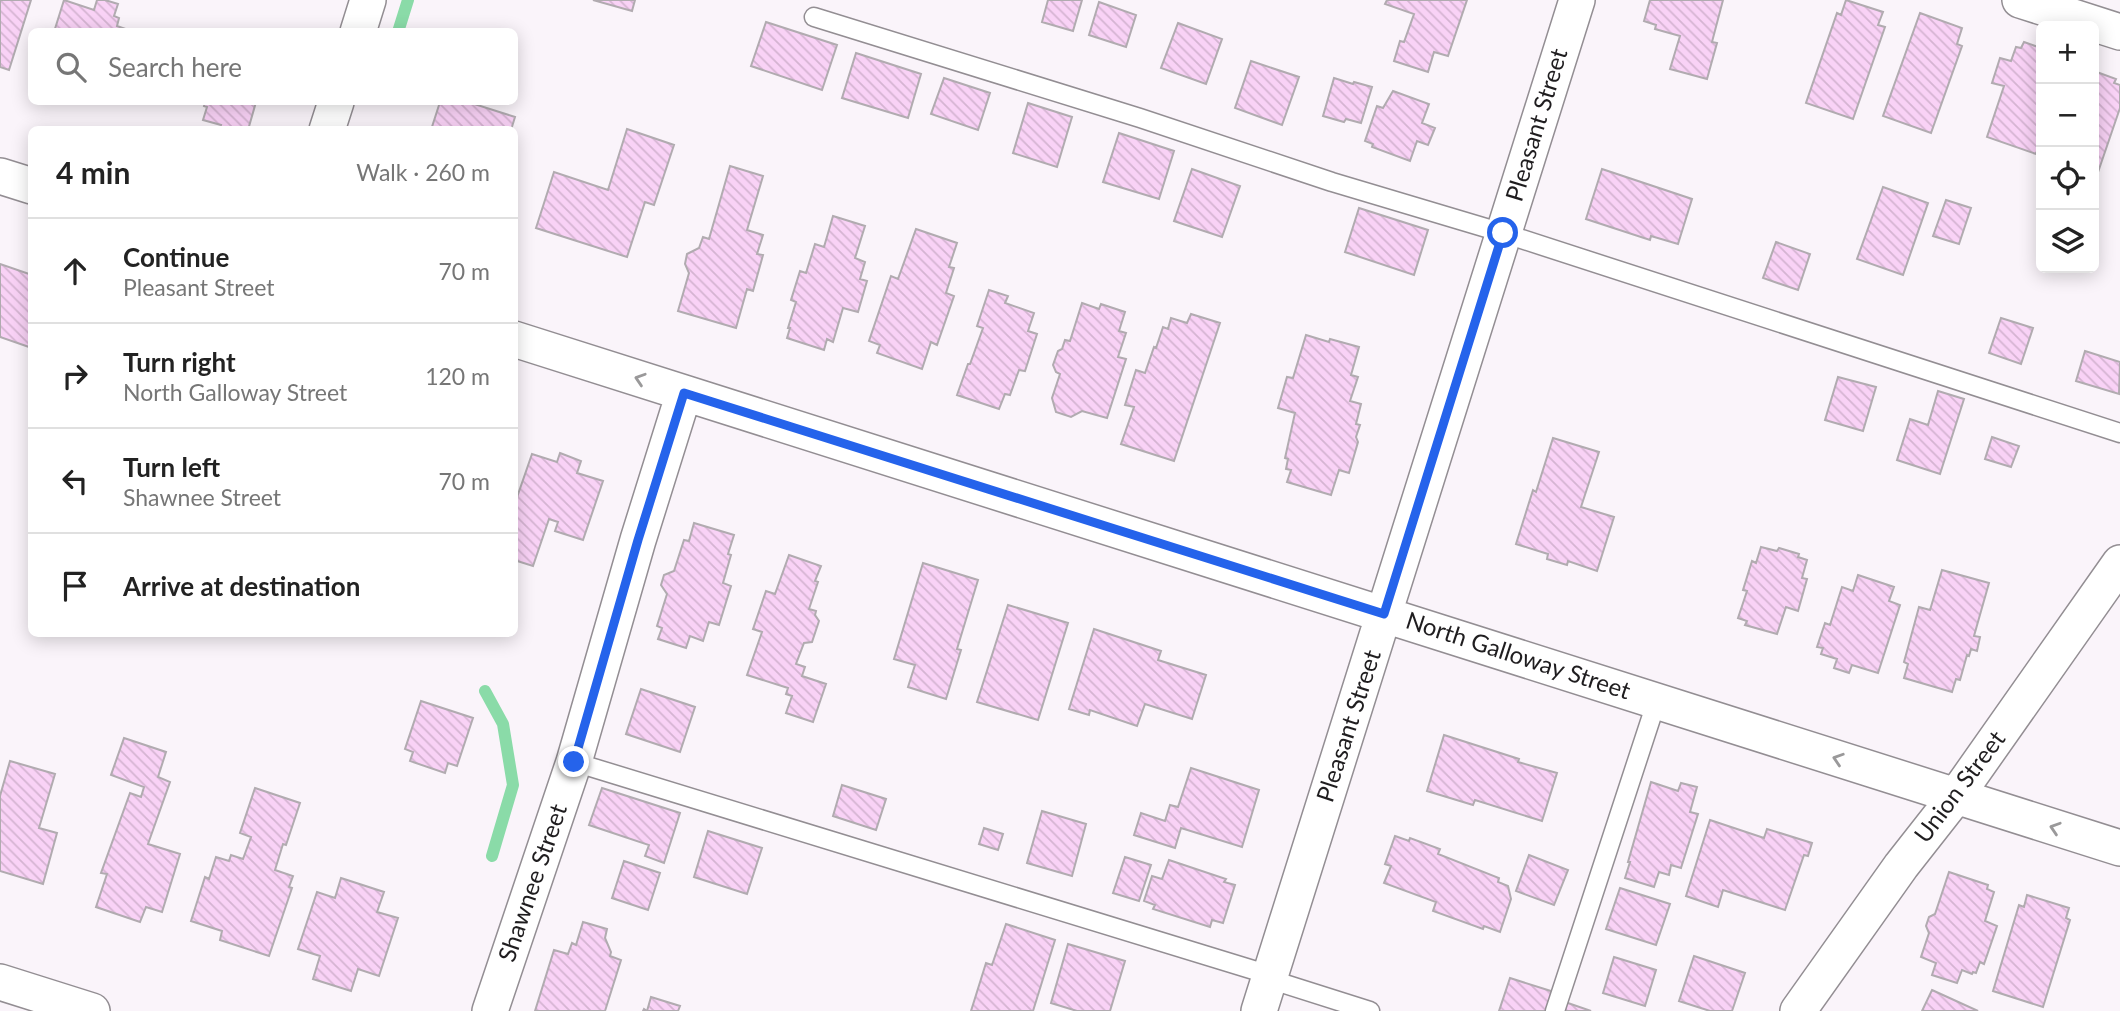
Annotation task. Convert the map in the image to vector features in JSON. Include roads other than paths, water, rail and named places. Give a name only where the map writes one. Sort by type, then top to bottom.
[{"type":"street","points":[[359,28],[368,0]]},
{"type":"street","name":"Pleasant Street","points":[[1264,995],[1577,0]]},
{"type":"street","points":[[2020,0],[2120,32]]},
{"type":"street","points":[[328,126],[335,105]]},
{"type":"street","points":[[0,176],[28,185]]},
{"type":"street","name":"North Galloway Street","points":[[518,340],[2120,848]]},
{"type":"street","name":"Shawnee Street","points":[[490,1011],[574,762],[684,393]]},
{"type":"street","name":"Union Street","points":[[1798,1011],[1901,866],[1956,796],[2120,563]]},
{"type":"street","points":[[0,982],[92,1011]]},
{"type":"lane","points":[[814,17],[1140,118],[1332,182],[1503,233],[2120,433]]},
{"type":"lane","points":[[1555,1011],[1657,700]]},
{"type":"lane","points":[[574,762],[1260,972],[1264,995],[1370,1011]]},
{"type":"waterway","points":[[399,28],[408,0]]},
{"type":"waterway","points":[[485,691],[503,724],[513,785],[492,856]]}]
